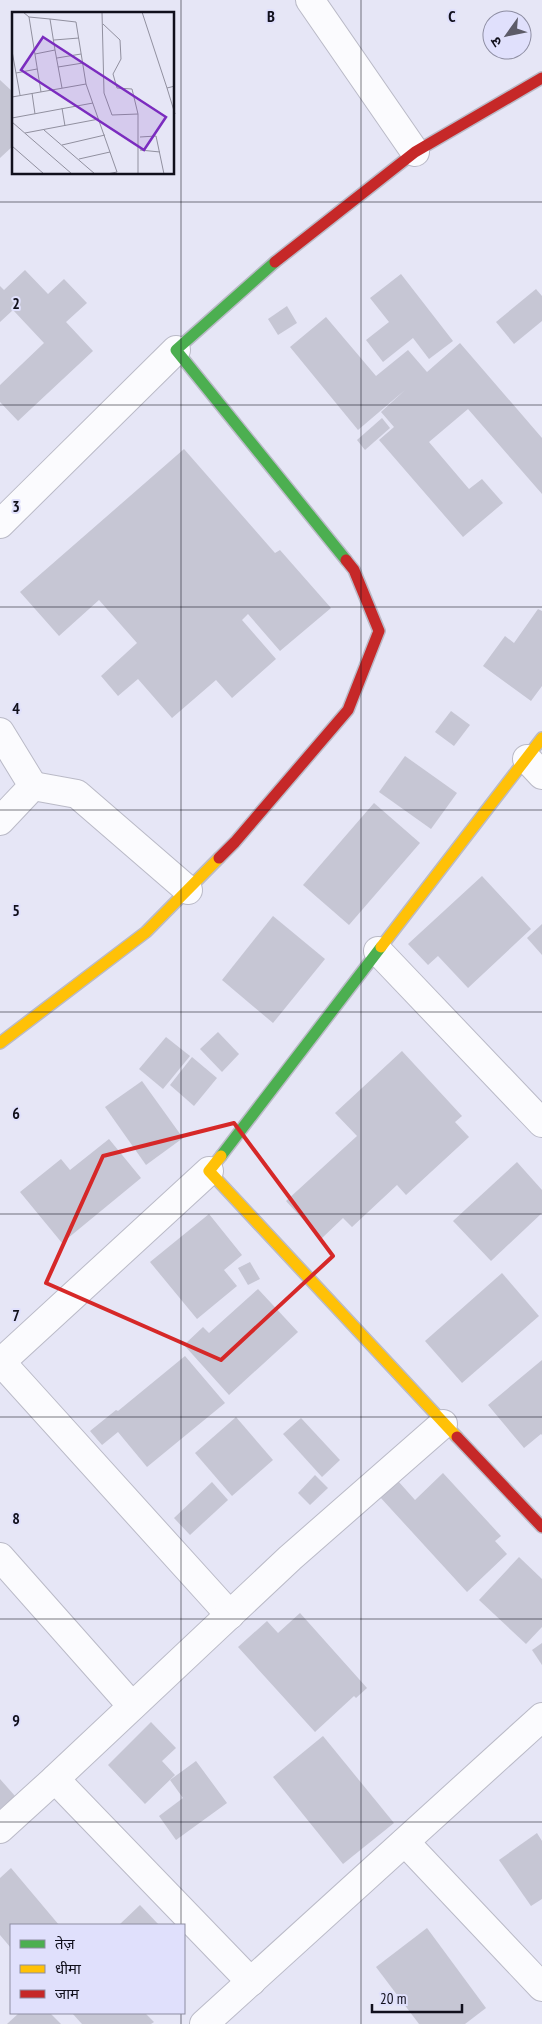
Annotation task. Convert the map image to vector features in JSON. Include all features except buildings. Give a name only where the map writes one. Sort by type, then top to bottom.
[{"type":"street","points":[[310,0],[415,152]]},
{"type":"street","points":[[0,524],[176,350],[284,254],[415,152],[542,78]]},
{"type":"street","points":[[0,1043],[146,932],[235,842],[348,710],[379,631],[354,570],[176,350]]},
{"type":"street","points":[[0,732],[33,786],[77,794],[188,890]]},
{"type":"street","points":[[230,1615],[1,1362],[209,1171],[378,951],[537,757]]},
{"type":"street","points":[[0,821],[33,786]]},
{"type":"street","points":[[378,951],[542,1123]]},
{"type":"street","points":[[209,1171],[443,1424],[542,1527]]},
{"type":"street","points":[[0,1829],[297,1552],[443,1424]]},
{"type":"street","points":[[0,1557],[132,1706]]},
{"type":"street","points":[[204,2024],[542,1717]]},
{"type":"street","points":[[55,1778],[251,1982]]},
{"type":"street","points":[[405,1842],[542,1987]]},
{"type":"highlighted area","points":[[234,1123],[333,1256],[221,1360],[46,1283],[103,1156]]},
{"type":"traffic: fast","points":[[275,262],[176,350],[346,560]]},
{"type":"traffic: fast","points":[[221,1156],[381,947]]},
{"type":"traffic: slow","points":[[381,947],[542,738]]},
{"type":"traffic: slow","points":[[0,1043],[146,932],[219,858]]},
{"type":"traffic: slow","points":[[221,1156],[209,1171],[457,1437]]},
{"type":"traffic: jam","points":[[275,262],[415,152],[542,78]]},
{"type":"traffic: jam","points":[[219,858],[235,842],[348,710],[379,631],[354,570],[346,560]]},
{"type":"traffic: jam","points":[[457,1437],[542,1527]]}]
